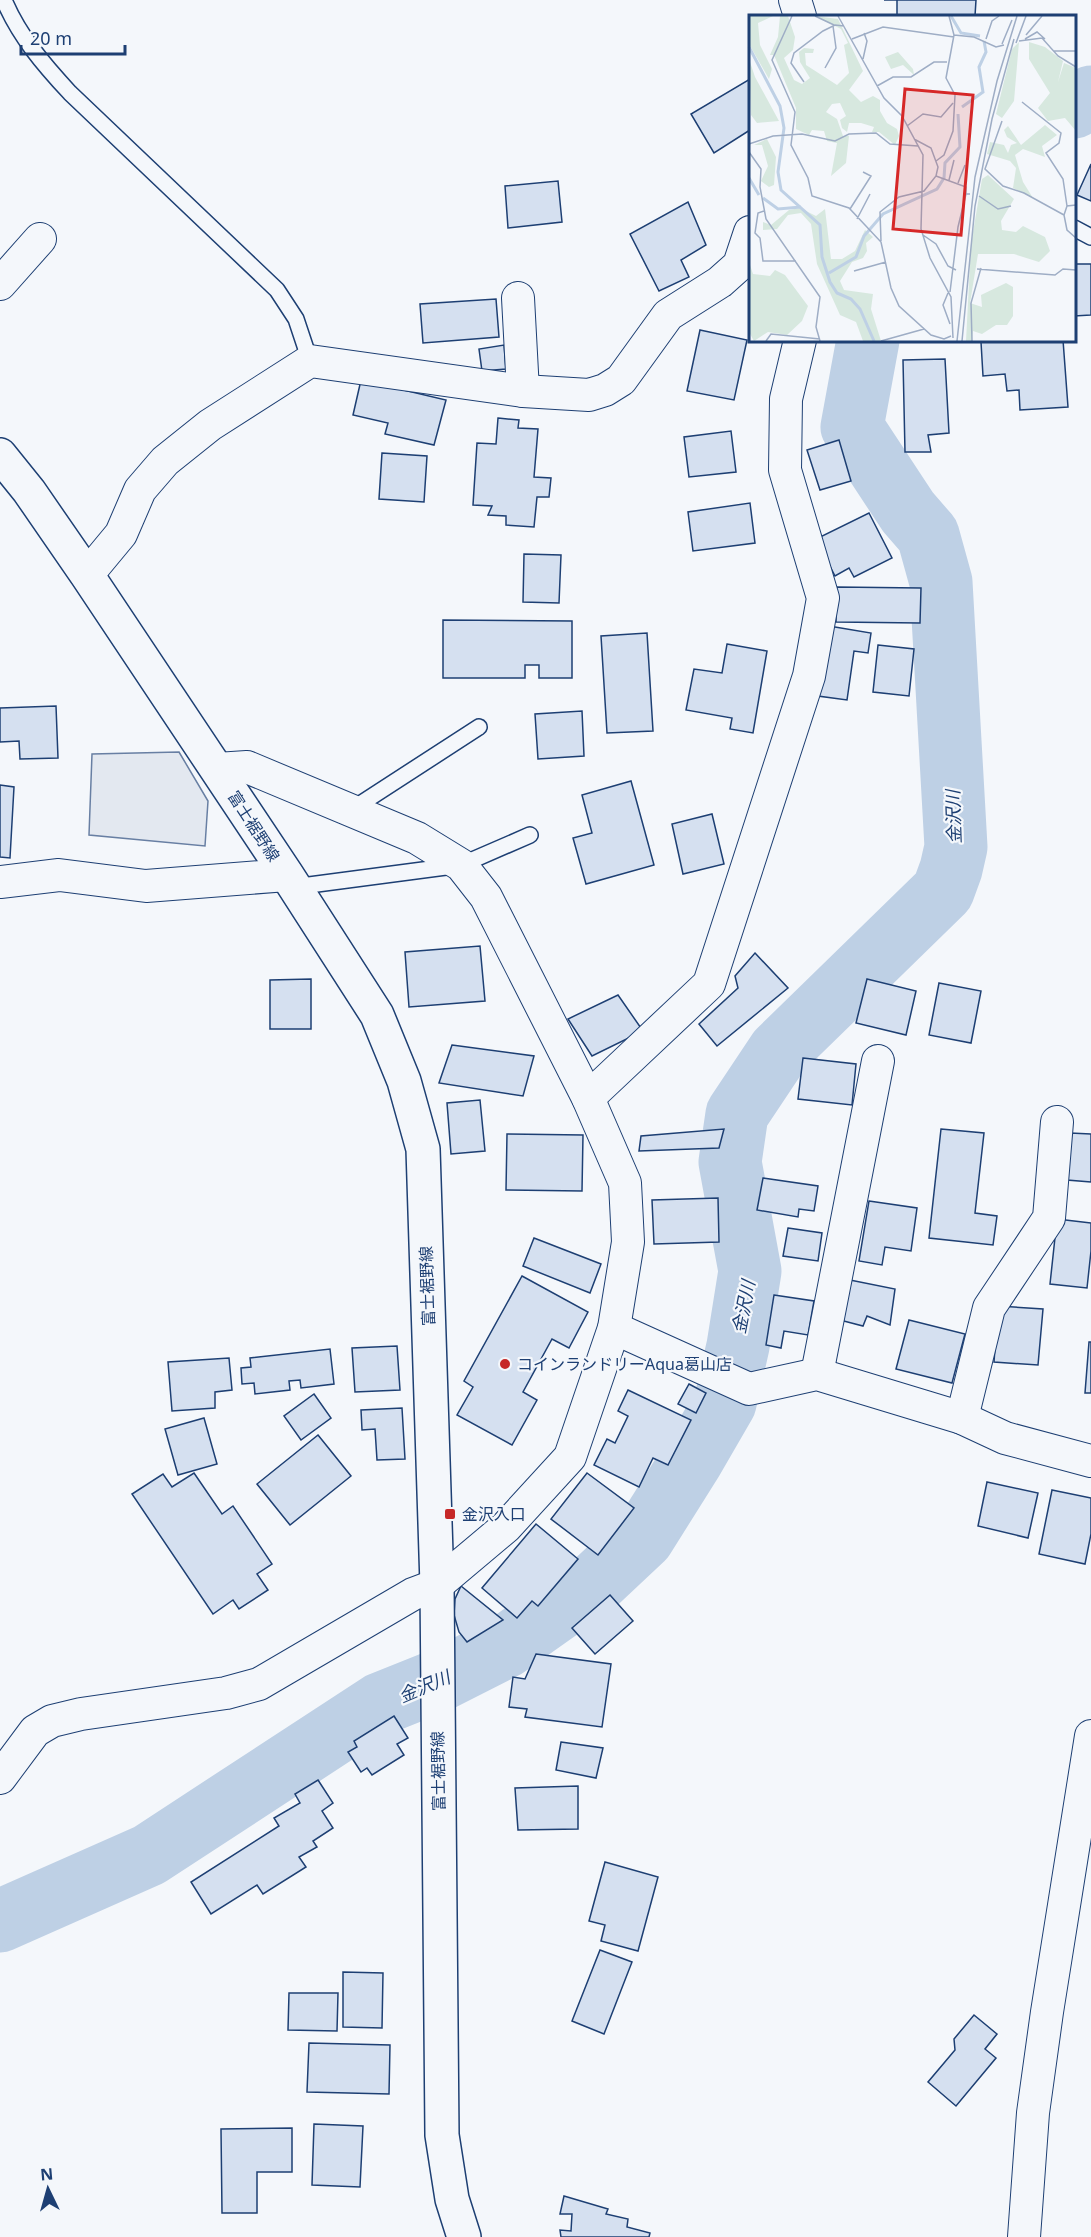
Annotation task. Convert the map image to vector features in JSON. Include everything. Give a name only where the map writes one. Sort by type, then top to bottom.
[{"type":"main road","name":"富士裾野線","points":[[0,455],[29,491],[87,575],[291,881],[377,1015],[404,1081],[423,1149],[437,1586],[442,2135],[452,2199],[464,2237]]},
{"type":"street","points":[[795,0],[800,15]]},
{"type":"street","points":[[87,575],[121,534],[140,490],[165,461],[210,425],[310,361],[523,391],[589,395],[605,390],[621,380],[668,315],[720,282],[739,265],[749,235]]},
{"type":"street","points":[[0,284],[40,239]]},
{"type":"street","points":[[518,298],[523,391]]},
{"type":"street","points":[[588,1098],[709,984],[809,676],[823,598],[785,470],[786,399],[800,342]]},
{"type":"street","points":[[0,1778],[35,1731],[52,1721],[81,1714],[226,1693],[259,1684],[413,1594],[437,1586],[506,1527],[570,1457],[614,1328],[628,1242],[625,1183],[588,1098],[486,897],[461,865],[417,838],[247,767],[217,769]]},
{"type":"street","points":[[0,882],[59,875],[146,886],[291,881]]},
{"type":"street","points":[[817,1374],[878,1061]]},
{"type":"street","points":[[962,1418],[989,1308],[1049,1218],[1057,1122]]},
{"type":"street","points":[[614,1328],[749,1389],[817,1374],[962,1418],[1005,1438],[1091,1461]]},
{"type":"street","points":[[1024,2237],[1033,2113],[1091,1736]]},
{"type":"lane","points":[[4,0],[33,50],[70,93],[277,290],[296,319],[310,361]]},
{"type":"lane","points":[[1076,229],[1091,237]]},
{"type":"lane","points":[[351,810],[479,727]]},
{"type":"lane","points":[[291,881],[461,865],[530,835]]},
{"type":"shaded area","points":[[179,752],[208,801],[205,846],[89,835],[92,754]]},
{"type":"building","points":[[897,0],[976,0],[975,15],[897,15]]},
{"type":"building","points":[[749,80],[749,131],[714,153],[691,114]]},
{"type":"building","points":[[1091,164],[1091,201],[1077,195]]},
{"type":"building","points":[[558,181],[562,222],[508,228],[505,186]]},
{"type":"building","points":[[688,202],[706,245],[681,260],[689,277],[659,291],[630,234]]},
{"type":"building","points":[[1076,264],[1091,264],[1091,315],[1076,316]]},
{"type":"building","points":[[496,299],[499,337],[423,343],[420,304]]},
{"type":"building","points":[[700,330],[747,340],[734,400],[687,391]]},
{"type":"building","points":[[981,342],[1063,342],[1068,407],[1020,410],[1019,390],[1007,391],[1005,374],[983,376]]},
{"type":"building","points":[[504,345],[506,369],[482,371],[479,349]]},
{"type":"building","points":[[945,359],[949,433],[928,435],[931,452],[905,452],[903,360]]},
{"type":"building","points":[[361,380],[446,400],[434,445],[385,434],[388,423],[353,415]]},
{"type":"building","points":[[498,418],[519,420],[518,428],[538,429],[534,477],[551,478],[549,497],[537,497],[534,527],[506,525],[506,516],[488,515],[492,506],[473,505],[477,443],[496,444]]},
{"type":"building","points":[[731,431],[736,472],[689,477],[684,437]]},
{"type":"building","points":[[839,440],[851,481],[820,490],[807,450]]},
{"type":"building","points":[[382,453],[427,456],[424,502],[379,499]]},
{"type":"building","points":[[750,503],[755,543],[693,551],[688,512]]},
{"type":"building","points":[[869,513],[892,558],[854,577],[849,568],[835,576],[816,539]]},
{"type":"building","points":[[524,554],[561,555],[559,603],[523,602]]},
{"type":"building","points":[[836,587],[921,588],[920,623],[836,622]]},
{"type":"building","points":[[443,620],[572,621],[572,678],[539,678],[539,665],[525,665],[525,678],[443,678]]},
{"type":"building","points":[[829,626],[871,633],[868,653],[854,651],[847,700],[818,696]]},
{"type":"building","points":[[647,633],[653,731],[607,733],[601,636]]},
{"type":"building","points":[[727,644],[767,651],[753,733],[730,729],[732,718],[686,710],[694,669],[722,673]]},
{"type":"building","points":[[878,645],[914,649],[909,696],[873,692]]},
{"type":"building","points":[[56,706],[58,758],[20,759],[19,741],[0,742],[0,708]]},
{"type":"building","points":[[582,711],[584,756],[538,759],[535,714]]},
{"type":"building","points":[[631,781],[654,865],[586,884],[573,838],[592,833],[582,795]]},
{"type":"building","points":[[0,785],[14,787],[10,858],[0,857]]},
{"type":"building","points":[[712,814],[724,864],[683,874],[672,824]]},
{"type":"building","points":[[480,946],[485,1001],[409,1007],[405,952]]},
{"type":"building","points":[[755,953],[788,988],[717,1046],[699,1024],[738,988],[735,976]]},
{"type":"building","points":[[311,979],[311,1029],[270,1029],[270,980]]},
{"type":"building","points":[[867,979],[916,991],[906,1035],[856,1023]]},
{"type":"building","points":[[939,983],[981,991],[971,1043],[929,1035]]},
{"type":"building","points":[[618,995],[643,1031],[592,1056],[568,1019]]},
{"type":"building","points":[[452,1045],[534,1056],[523,1096],[439,1083]]},
{"type":"building","points":[[803,1058],[856,1064],[852,1105],[798,1099]]},
{"type":"building","points":[[480,1100],[485,1151],[451,1154],[447,1103]]},
{"type":"building","points":[[724,1129],[719,1148],[639,1151],[641,1136]]},
{"type":"building","points":[[941,1129],[984,1133],[975,1213],[997,1216],[993,1245],[929,1238]]},
{"type":"building","points":[[1070,1133],[1091,1134],[1091,1182],[1067,1180]]},
{"type":"building","points":[[507,1134],[583,1135],[582,1191],[506,1190]]},
{"type":"building","points":[[763,1178],[818,1186],[814,1211],[799,1209],[798,1217],[757,1210]]},
{"type":"building","points":[[718,1198],[719,1242],[654,1244],[652,1200]]},
{"type":"building","points":[[869,1201],[917,1208],[911,1251],[885,1247],[882,1265],[859,1261]]},
{"type":"building","points":[[1057,1219],[1091,1223],[1087,1288],[1050,1284]]},
{"type":"building","points":[[788,1228],[822,1233],[818,1261],[783,1256]]},
{"type":"building","points":[[534,1238],[601,1264],[590,1293],[523,1266]]},
{"type":"building","name":"コインランドリーAqua葛山店","points":[[522,1276],[588,1312],[569,1348],[552,1339],[523,1392],[537,1400],[512,1445],[457,1415],[473,1387],[464,1381]]},
{"type":"building","points":[[845,1279],[895,1289],[890,1325],[867,1316],[863,1326],[836,1319]]},
{"type":"building","points":[[774,1295],[814,1301],[808,1335],[784,1331],[781,1348],[766,1345]]},
{"type":"building","points":[[998,1306],[1043,1309],[1038,1365],[994,1362]]},
{"type":"building","points":[[909,1320],[965,1334],[952,1383],[896,1369]]},
{"type":"building","points":[[1089,1342],[1091,1342],[1091,1393],[1085,1393]]},
{"type":"building","points":[[397,1346],[400,1390],[355,1392],[352,1348]]},
{"type":"building","points":[[330,1349],[334,1384],[301,1388],[300,1380],[289,1381],[290,1390],[255,1394],[254,1383],[242,1384],[241,1368],[251,1367],[250,1358]]},
{"type":"building","points":[[229,1358],[232,1390],[215,1392],[215,1408],[172,1411],[168,1362]]},
{"type":"building","points":[[689,1384],[706,1393],[696,1413],[678,1404]]},
{"type":"building","points":[[628,1390],[691,1420],[668,1465],[653,1458],[639,1487],[594,1465],[607,1439],[615,1443],[628,1416],[618,1411]]},
{"type":"building","points":[[314,1394],[331,1418],[301,1440],[284,1416]]},
{"type":"building","points":[[402,1408],[405,1459],[377,1460],[375,1429],[362,1430],[361,1410]]},
{"type":"building","points":[[204,1418],[217,1464],[178,1475],[165,1429]]},
{"type":"building","points":[[318,1435],[351,1476],[290,1525],[257,1484]]},
{"type":"building","points":[[194,1473],[222,1514],[233,1506],[272,1564],[257,1574],[268,1590],[239,1609],[233,1600],[213,1614],[132,1494],[163,1474],[172,1487]]},
{"type":"building","points":[[587,1473],[634,1508],[598,1555],[551,1519]]},
{"type":"building","points":[[987,1482],[1038,1493],[1028,1538],[978,1526]]},
{"type":"building","points":[[1052,1490],[1091,1498],[1091,1534],[1085,1564],[1039,1554]]},
{"type":"building","points":[[536,1524],[578,1559],[538,1606],[532,1601],[517,1618],[482,1588]]},
{"type":"building","points":[[461,1586],[503,1620],[467,1642],[459,1632],[454,1615],[455,1599]]},
{"type":"building","points":[[610,1595],[633,1621],[595,1654],[572,1628]]},
{"type":"building","points":[[536,1654],[611,1664],[602,1727],[525,1717],[527,1709],[509,1707],[513,1677],[525,1679]]},
{"type":"building","points":[[394,1716],[408,1738],[397,1744],[404,1755],[372,1775],[367,1768],[361,1772],[348,1752],[357,1747],[354,1741]]},
{"type":"building","points":[[561,1742],[603,1748],[596,1778],[556,1770]]},
{"type":"building","points":[[318,1780],[333,1803],[322,1811],[333,1828],[313,1841],[317,1847],[299,1857],[306,1867],[263,1894],[257,1885],[211,1914],[191,1882],[279,1826],[274,1818],[300,1803],[295,1794]]},
{"type":"building","points":[[578,1786],[578,1829],[518,1830],[515,1788]]},
{"type":"building","points":[[605,1862],[658,1877],[638,1951],[601,1941],[605,1925],[589,1921]]},
{"type":"building","points":[[600,1950],[632,1962],[604,2034],[572,2021]]},
{"type":"building","points":[[343,1972],[383,1973],[382,2028],[343,2027]]},
{"type":"building","points":[[289,1993],[338,1993],[337,2031],[288,2030]]},
{"type":"building","points":[[974,2015],[997,2034],[985,2049],[996,2058],[956,2106],[928,2082],[955,2050],[954,2039]]},
{"type":"building","points":[[309,2043],[390,2045],[389,2094],[307,2092]]},
{"type":"building","points":[[314,2124],[363,2126],[360,2187],[312,2185]]},
{"type":"building","points":[[292,2128],[292,2172],[257,2172],[257,2213],[222,2213],[221,2129]]},
{"type":"building","points":[[564,2196],[608,2209],[606,2214],[628,2219],[627,2227],[650,2233],[649,2237],[561,2237],[560,2230],[571,2231],[572,2214],[560,2214]]},
{"type":"waterway","name":"金沢川","points":[[1076,106],[1091,97]]},
{"type":"waterway","name":"金沢川","points":[[0,1921],[149,1855],[380,1704],[440,1680],[505,1647],[594,1584],[643,1538],[725,1403],[738,1346],[750,1271],[730,1162],[737,1114],[779,1051],[943,891],[956,847],[941,582],[928,535],[908,512],[852,427],[868,342]]},
{"type":"place","name":"コインランドリーAqua葛山店","points":[[505,1364]]},
{"type":"place","name":"金沢入口","points":[[450,1514]]}]
